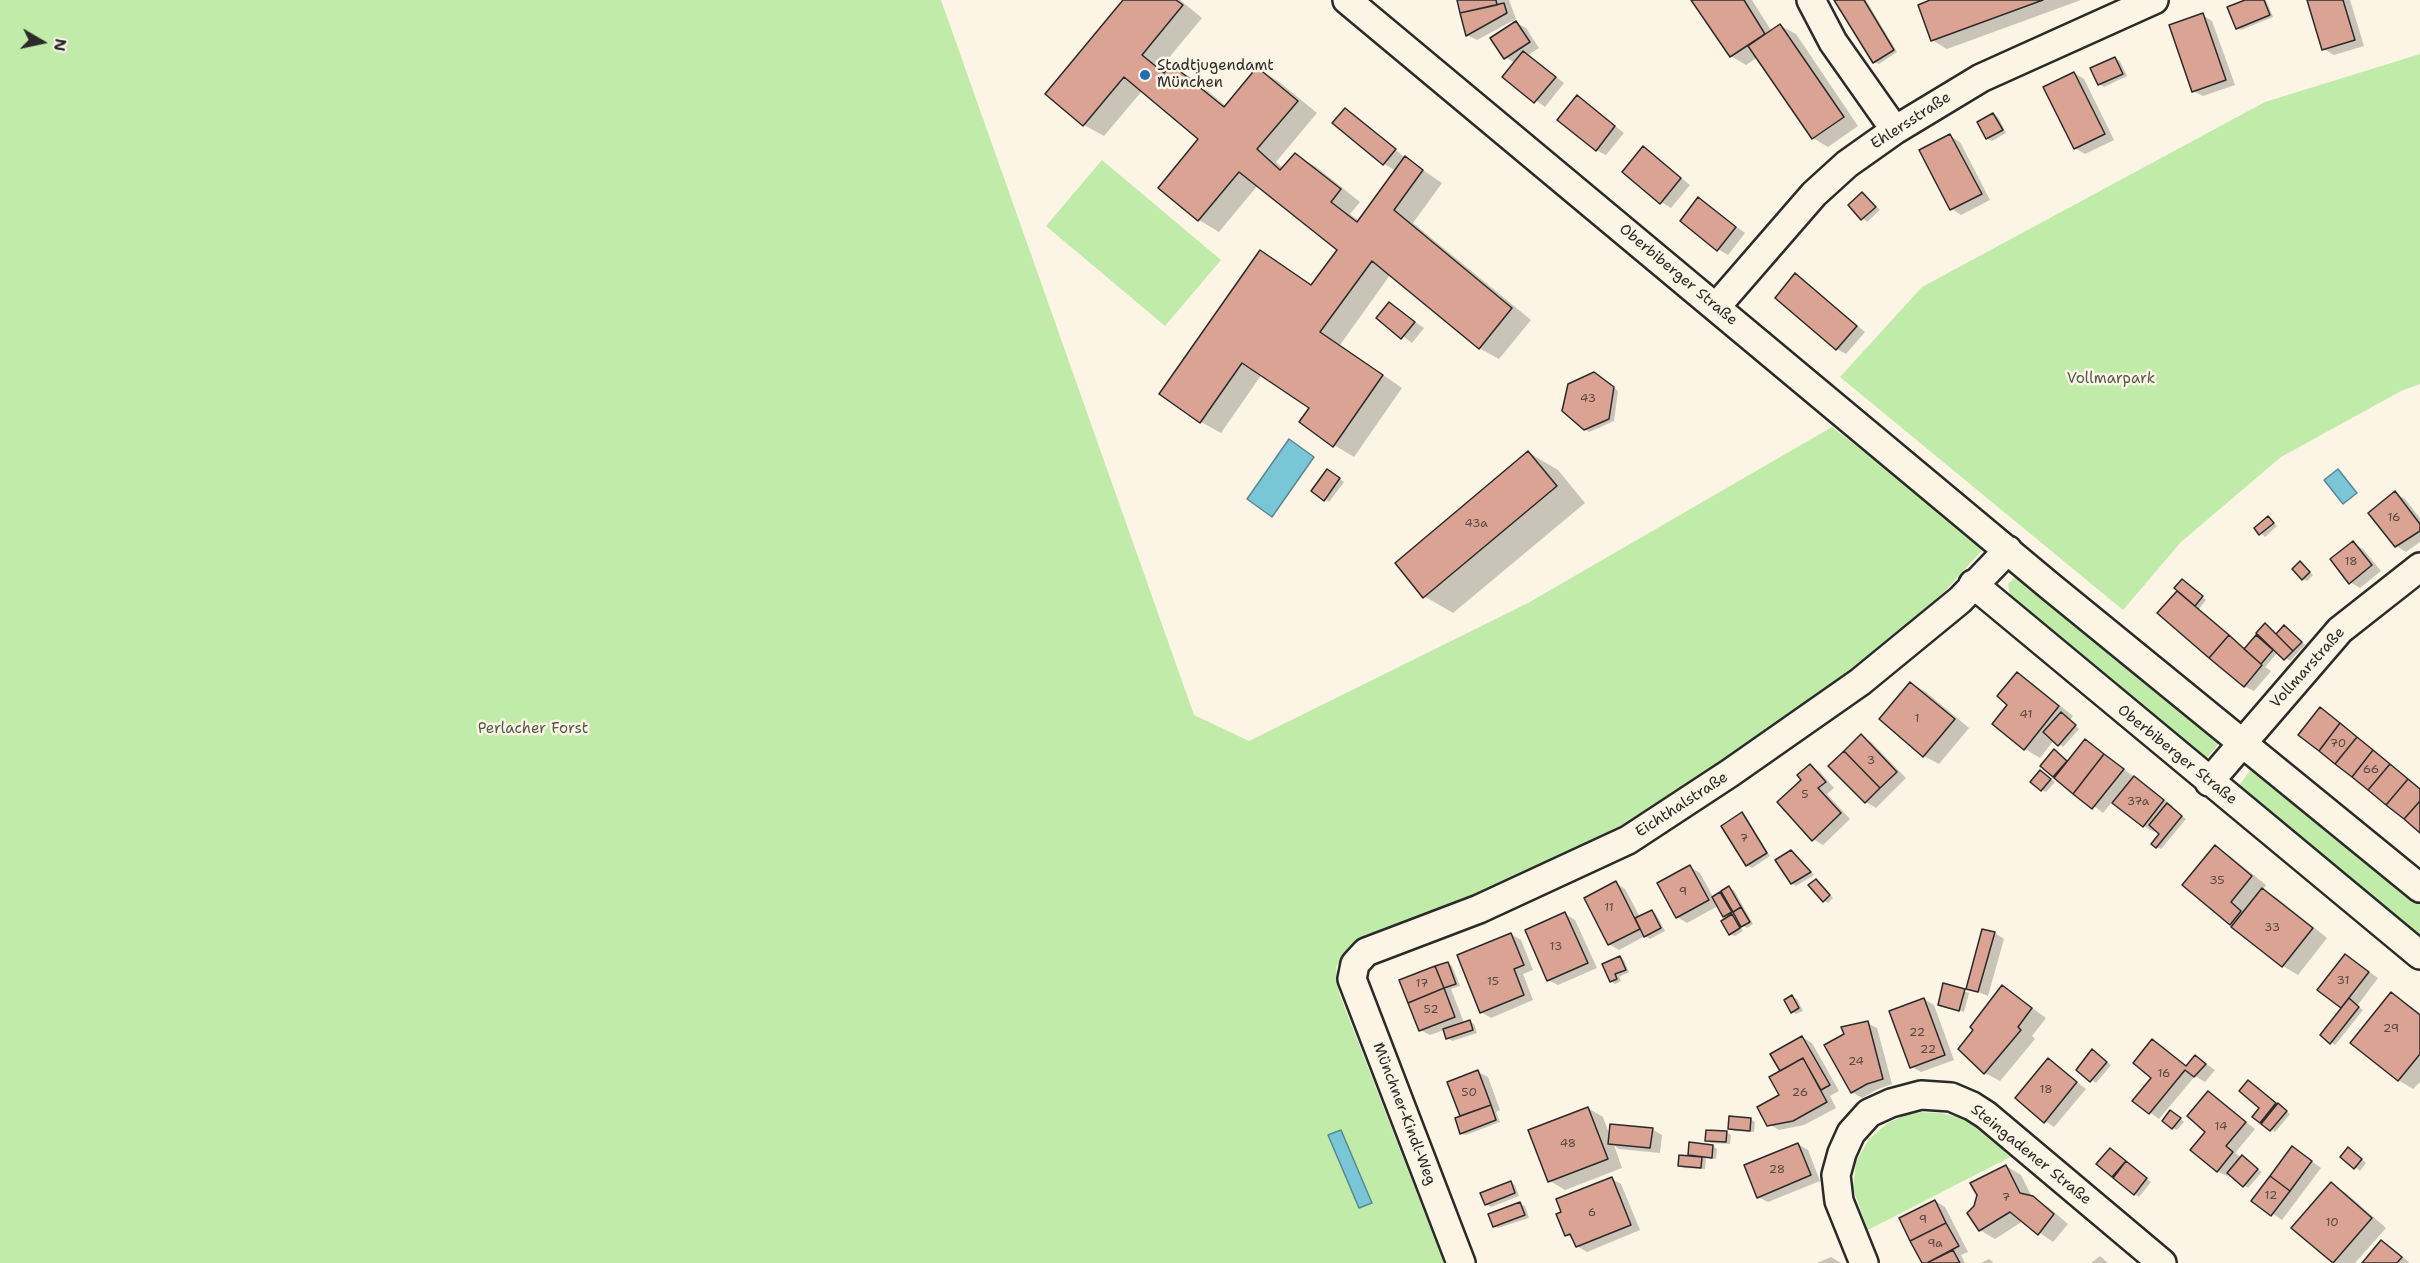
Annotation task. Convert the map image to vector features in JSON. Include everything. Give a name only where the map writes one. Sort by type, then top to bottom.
[{"type":"street","name":"Oberbiberger Straße","points":[[1347,0],[2051,587],[2420,888]]},
{"type":"street","points":[[1811,0],[1833,42],[1895,130]]},
{"type":"street","name":"Ehlersstraße","points":[[1716,307],[1814,194],[1847,164],[1895,130],[1981,78],[2154,0]]},
{"type":"street","points":[[1973,584],[2008,550]]},
{"type":"street","name":"Vollmarstraße","points":[[2209,782],[2340,630],[2420,567]]},
{"type":"street","name":"Oberbiberger Straße","points":[[1973,584],[2420,955]]},
{"type":"street","name":"Eichthalstraße","points":[[1355,964],[1366,952],[1479,909],[1628,840],[1730,773],[1860,682],[1960,600],[1973,584]]},
{"type":"street","name":"Münchner-Kindl-Weg","points":[[1355,964],[1352,979],[1461,1263]]},
{"type":"street","name":"Steingadener Straße","points":[[1864,1263],[1839,1200],[1836,1175],[1842,1153],[1851,1133],[1869,1113],[1891,1102],[1921,1095],[1951,1097],[1986,1115],[2162,1263]]},
{"type":"green space","name":"Perlacher Forst","points":[[0,0],[941,0],[1194,715],[1249,741],[1528,603],[1832,427],[1986,546],[1945,591],[1856,670],[1721,767],[1620,826],[1475,897],[1381,931],[1348,950],[1336,967],[1339,993],[1444,1263],[0,1263]]},
{"type":"green space","name":"Vollmarpark","points":[[2420,54],[2420,384],[2401,391],[2281,457],[2181,542],[2123,610],[1840,377],[1922,287],[2265,102]]},
{"type":"green space","points":[[1102,160],[1221,260],[1165,326],[1046,226]]},
{"type":"green space","points":[[2017,575],[2219,743],[2204,762],[2015,604],[2010,596],[2008,584]]},
{"type":"green space","points":[[2253,767],[2420,895],[2420,940],[2237,788]]},
{"type":"green space","points":[[1913,1112],[1940,1113],[1962,1118],[1983,1131],[2010,1157],[1868,1230],[1853,1189],[1856,1162],[1869,1139],[1888,1123]]},
{"type":"water","points":[[1289,439],[1314,457],[1272,517],[1247,499]]},
{"type":"water","points":[[2338,469],[2357,493],[2343,504],[2324,480]]},
{"type":"water","points":[[1341,1130],[1372,1203],[1359,1208],[1328,1135]]},
{"type":"building","points":[[1123,0],[1176,0],[1183,5],[1142,55],[1164,73],[1171,64],[1224,107],[1257,67],[1298,101],[1257,149],[1280,170],[1295,153],[1341,189],[1331,202],[1357,222],[1405,156],[1423,170],[1394,210],[1512,308],[1479,349],[1372,261],[1320,332],[1383,375],[1333,447],[1299,422],[1309,408],[1242,363],[1200,423],[1159,394],[1260,250],[1311,285],[1337,250],[1239,172],[1198,221],[1158,188],[1198,139],[1124,77],[1083,126],[1045,94]]},
{"type":"building","points":[[1457,0],[1496,0],[1497,5],[1460,13]]},
{"type":"building","points":[[1691,0],[1744,0],[1765,34],[1730,57]]},
{"type":"building","points":[[1834,0],[1864,0],[1894,50],[1873,63]]},
{"type":"building","points":[[1930,0],[2043,0],[1931,41],[1918,5]]},
{"type":"building","points":[[2245,0],[2264,0],[2270,15],[2236,29],[2227,7]]},
{"type":"building","points":[[2307,0],[2343,0],[2355,40],[2322,50]]},
{"type":"building","points":[[1504,3],[1507,13],[1466,36],[1460,13]]},
{"type":"building","points":[[2203,13],[2226,80],[2192,92],[2169,25]]},
{"type":"building","points":[[1516,21],[1530,42],[1504,59],[1490,38]]},
{"type":"building","points":[[1780,24],[1844,117],[1812,139],[1748,46]]},
{"type":"building","points":[[1523,51],[1556,77],[1534,103],[1502,77]]},
{"type":"building","points":[[2115,57],[2123,74],[2098,85],[2090,68]]},
{"type":"building","points":[[2074,72],[2105,134],[2074,149],[2043,87]]},
{"type":"building","points":[[1577,95],[1615,126],[1596,151],[1557,120]]},
{"type":"building","points":[[1345,108],[1396,149],[1383,165],[1332,123]]},
{"type":"building","points":[[1993,113],[2003,130],[1986,139],[1977,122]]},
{"type":"building","points":[[1950,134],[1982,194],[1950,210],[1919,150]]},
{"type":"building","points":[[1643,146],[1681,178],[1660,204],[1622,172]]},
{"type":"building","points":[[1862,192],[1876,207],[1861,220],[1848,205]]},
{"type":"building","points":[[1698,197],[1736,227],[1717,251],[1680,221]]},
{"type":"building","points":[[1795,273],[1857,326],[1836,350],[1775,298]]},
{"type":"building","points":[[1389,302],[1415,322],[1401,339],[1376,318]]},
{"type":"building","points":[[1594,372],[1614,387],[1609,419],[1584,430],[1562,411],[1568,384]]},
{"type":"building","points":[[1528,451],[1557,486],[1423,598],[1395,563]]},
{"type":"building","points":[[1327,469],[1340,478],[1324,501],[1311,491]]},
{"type":"building","points":[[2395,491],[2420,524],[2420,531],[2395,547],[2368,513]]},
{"type":"building","points":[[2268,516],[2274,523],[2259,535],[2254,528]]},
{"type":"building","points":[[2353,541],[2372,565],[2349,584],[2330,559]]},
{"type":"building","points":[[2300,561],[2310,572],[2302,580],[2292,569]]},
{"type":"building","points":[[2182,579],[2203,596],[2195,606],[2174,588]]},
{"type":"building","points":[[2177,591],[2229,635],[2209,658],[2157,613]]},
{"type":"building","points":[[2265,623],[2293,651],[2284,660],[2256,633]]},
{"type":"building","points":[[2284,625],[2302,642],[2293,651],[2276,634]]},
{"type":"building","points":[[2229,635],[2262,665],[2244,687],[2209,658]]},
{"type":"building","points":[[2256,635],[2273,650],[2261,664],[2244,649]]},
{"type":"building","points":[[2017,672],[2059,706],[2024,750],[1992,724],[2007,705],[1997,696]]},
{"type":"building","points":[[1910,682],[1955,719],[1923,757],[1879,719]]},
{"type":"building","points":[[2320,707],[2340,723],[2319,751],[2298,735]]},
{"type":"building","points":[[2061,712],[2076,725],[2058,746],[2043,732]]},
{"type":"building","points":[[2340,723],[2357,737],[2335,764],[2319,751]]},
{"type":"building","points":[[1861,734],[1897,772],[1880,788],[1844,751]]},
{"type":"building","points":[[2357,737],[2373,750],[2352,777],[2335,764]]},
{"type":"building","points":[[2085,739],[2104,754],[2073,794],[2054,778]]},
{"type":"building","points":[[2054,749],[2067,761],[2053,777],[2040,766]]},
{"type":"building","points":[[2373,750],[2390,764],[2368,790],[2352,777]]},
{"type":"building","points":[[1844,751],[1880,788],[1865,803],[1828,766]]},
{"type":"building","points":[[2104,754],[2124,769],[2092,809],[2073,794]]},
{"type":"building","points":[[1810,764],[1826,782],[1818,788],[1841,813],[1812,841],[1777,802],[1801,780],[1797,775]]},
{"type":"building","points":[[2390,764],[2408,779],[2386,805],[2368,790]]},
{"type":"building","points":[[2040,770],[2051,779],[2041,791],[2030,782]]},
{"type":"building","points":[[2134,776],[2164,800],[2143,827],[2112,803]]},
{"type":"building","points":[[2408,779],[2420,789],[2420,801],[2404,819],[2386,805]]},
{"type":"building","points":[[2420,801],[2420,833],[2404,819]]},
{"type":"building","points":[[2167,803],[2182,816],[2156,848],[2151,844],[2159,834],[2149,825]]},
{"type":"building","points":[[1742,812],[1767,853],[1746,866],[1721,826]]},
{"type":"building","points":[[2215,845],[2252,876],[2231,902],[2241,911],[2230,925],[2182,885]]},
{"type":"building","points":[[1791,850],[1811,872],[1791,884],[1775,860]]},
{"type":"building","points":[[1690,865],[1709,900],[1676,918],[1657,883]]},
{"type":"building","points":[[1816,879],[1830,895],[1823,902],[1808,885]]},
{"type":"building","points":[[1616,881],[1640,929],[1608,945],[1584,898]]},
{"type":"building","points":[[1729,886],[1741,907],[1733,912],[1721,891]]},
{"type":"building","points":[[2262,888],[2313,928],[2282,967],[2231,927]]},
{"type":"building","points":[[1720,892],[1732,912],[1723,917],[1712,897]]},
{"type":"building","points":[[1741,907],[1750,922],[1741,927],[1733,912]]},
{"type":"building","points":[[1652,910],[1661,928],[1644,937],[1635,918]]},
{"type":"building","points":[[1565,912],[1588,963],[1547,981],[1525,930]]},
{"type":"building","points":[[1732,914],[1740,928],[1729,935],[1721,921]]},
{"type":"building","points":[[1982,929],[1995,932],[1978,992],[1966,989]]},
{"type":"building","points":[[1511,933],[1524,965],[1514,969],[1524,995],[1480,1013],[1457,955]]},
{"type":"building","points":[[2345,954],[2369,972],[2341,1008],[2317,990]]},
{"type":"building","points":[[1620,956],[1626,970],[1615,974],[1617,979],[1610,982],[1602,964]]},
{"type":"building","points":[[1448,962],[1456,984],[1444,988],[1435,966]]},
{"type":"building","points":[[1435,966],[1444,988],[1408,1003],[1399,980]]},
{"type":"building","points":[[1943,983],[1965,989],[1959,1011],[1938,1005]]},
{"type":"building","points":[[2002,985],[2032,1008],[2018,1027],[2021,1030],[1984,1074],[1958,1049],[1973,1030],[1970,1027]]},
{"type":"building","points":[[1444,988],[1455,1017],[1419,1031],[1408,1003]]},
{"type":"building","points":[[2391,992],[2420,1015],[2420,1054],[2398,1081],[2350,1043]]},
{"type":"building","points":[[1792,995],[1799,1008],[1791,1013],[1784,1000]]},
{"type":"building","points":[[1924,998],[1945,1055],[1910,1068],[1889,1011]]},
{"type":"building","points":[[2349,998],[2359,1007],[2330,1044],[2320,1035]]},
{"type":"building","points":[[1470,1020],[1473,1030],[1446,1039],[1443,1029]]},
{"type":"building","points":[[1868,1021],[1883,1079],[1867,1084],[1851,1093],[1824,1045],[1844,1034],[1841,1027]]},
{"type":"building","points":[[1802,1036],[1830,1085],[1821,1090],[1803,1058],[1780,1071],[1770,1054]]},
{"type":"building","points":[[2152,1039],[2186,1066],[2195,1055],[2206,1064],[2194,1077],[2185,1070],[2149,1114],[2132,1101],[2151,1078],[2133,1063]]},
{"type":"building","points":[[2092,1049],[2107,1062],[2090,1082],[2076,1070]]},
{"type":"building","points":[[1803,1058],[1827,1102],[1793,1121],[1767,1126],[1757,1107],[1779,1095],[1769,1077]]},
{"type":"building","points":[[2048,1058],[2077,1082],[2044,1123],[2015,1098]]},
{"type":"building","points":[[1478,1070],[1491,1105],[1460,1116],[1447,1082]]},
{"type":"building","points":[[2248,1080],[2276,1103],[2260,1123],[2252,1117],[2259,1108],[2239,1091]]},
{"type":"building","points":[[2208,1091],[2246,1122],[2226,1146],[2233,1152],[2217,1172],[2190,1150],[2205,1132],[2187,1116]]},
{"type":"building","points":[[2278,1103],[2287,1111],[2270,1131],[2261,1124]]},
{"type":"building","points":[[1491,1105],[1496,1120],[1460,1134],[1455,1118]]},
{"type":"building","points":[[1588,1107],[1608,1159],[1548,1182],[1528,1130]]},
{"type":"building","points":[[2170,1110],[2181,1118],[2172,1129],[2162,1121]]},
{"type":"building","points":[[1729,1116],[1751,1118],[1750,1131],[1728,1129]]},
{"type":"building","points":[[1610,1124],[1653,1128],[1650,1148],[1608,1144]]},
{"type":"building","points":[[1706,1130],[1727,1131],[1726,1142],[1705,1141]]},
{"type":"building","points":[[1689,1142],[1713,1145],[1712,1158],[1688,1155]]},
{"type":"building","points":[[1798,1143],[1811,1175],[1757,1198],[1744,1165]]},
{"type":"building","points":[[2292,1146],[2312,1161],[2290,1191],[2270,1176]]},
{"type":"building","points":[[2348,1147],[2362,1159],[2354,1169],[2340,1157]]},
{"type":"building","points":[[2110,1148],[2126,1161],[2112,1177],[2096,1164]]},
{"type":"building","points":[[1679,1155],[1702,1157],[1701,1168],[1678,1166]]},
{"type":"building","points":[[2242,1155],[2258,1169],[2243,1187],[2227,1173]]},
{"type":"building","points":[[2126,1161],[2147,1178],[2134,1195],[2113,1178]]},
{"type":"building","points":[[2006,1165],[2020,1193],[2033,1196],[2054,1214],[2038,1235],[2010,1212],[1979,1231],[1967,1213],[1974,1206],[1977,1195],[1970,1183]]},
{"type":"building","points":[[2270,1176],[2290,1191],[2271,1216],[2251,1201]]},
{"type":"building","points":[[1612,1177],[1631,1225],[1576,1247],[1570,1234],[1565,1236],[1556,1214],[1561,1212],[1556,1199]]},
{"type":"building","points":[[1511,1181],[1515,1193],[1485,1205],[1480,1193]]},
{"type":"building","points":[[2331,1182],[2372,1218],[2333,1263],[2291,1228]]},
{"type":"building","points":[[1935,1200],[1946,1223],[1910,1241],[1899,1218]]},
{"type":"building","points":[[1520,1202],[1525,1215],[1493,1227],[1488,1214]]},
{"type":"building","points":[[1946,1223],[1959,1246],[1927,1263],[1922,1263],[1910,1241]]},
{"type":"building","points":[[2381,1240],[2402,1257],[2397,1263],[2362,1263]]},
{"type":"building","points":[[1953,1250],[1960,1263],[1927,1263]]},
{"type":"place","name":"Stadtjugendamt München","points":[[1145,75]]}]
